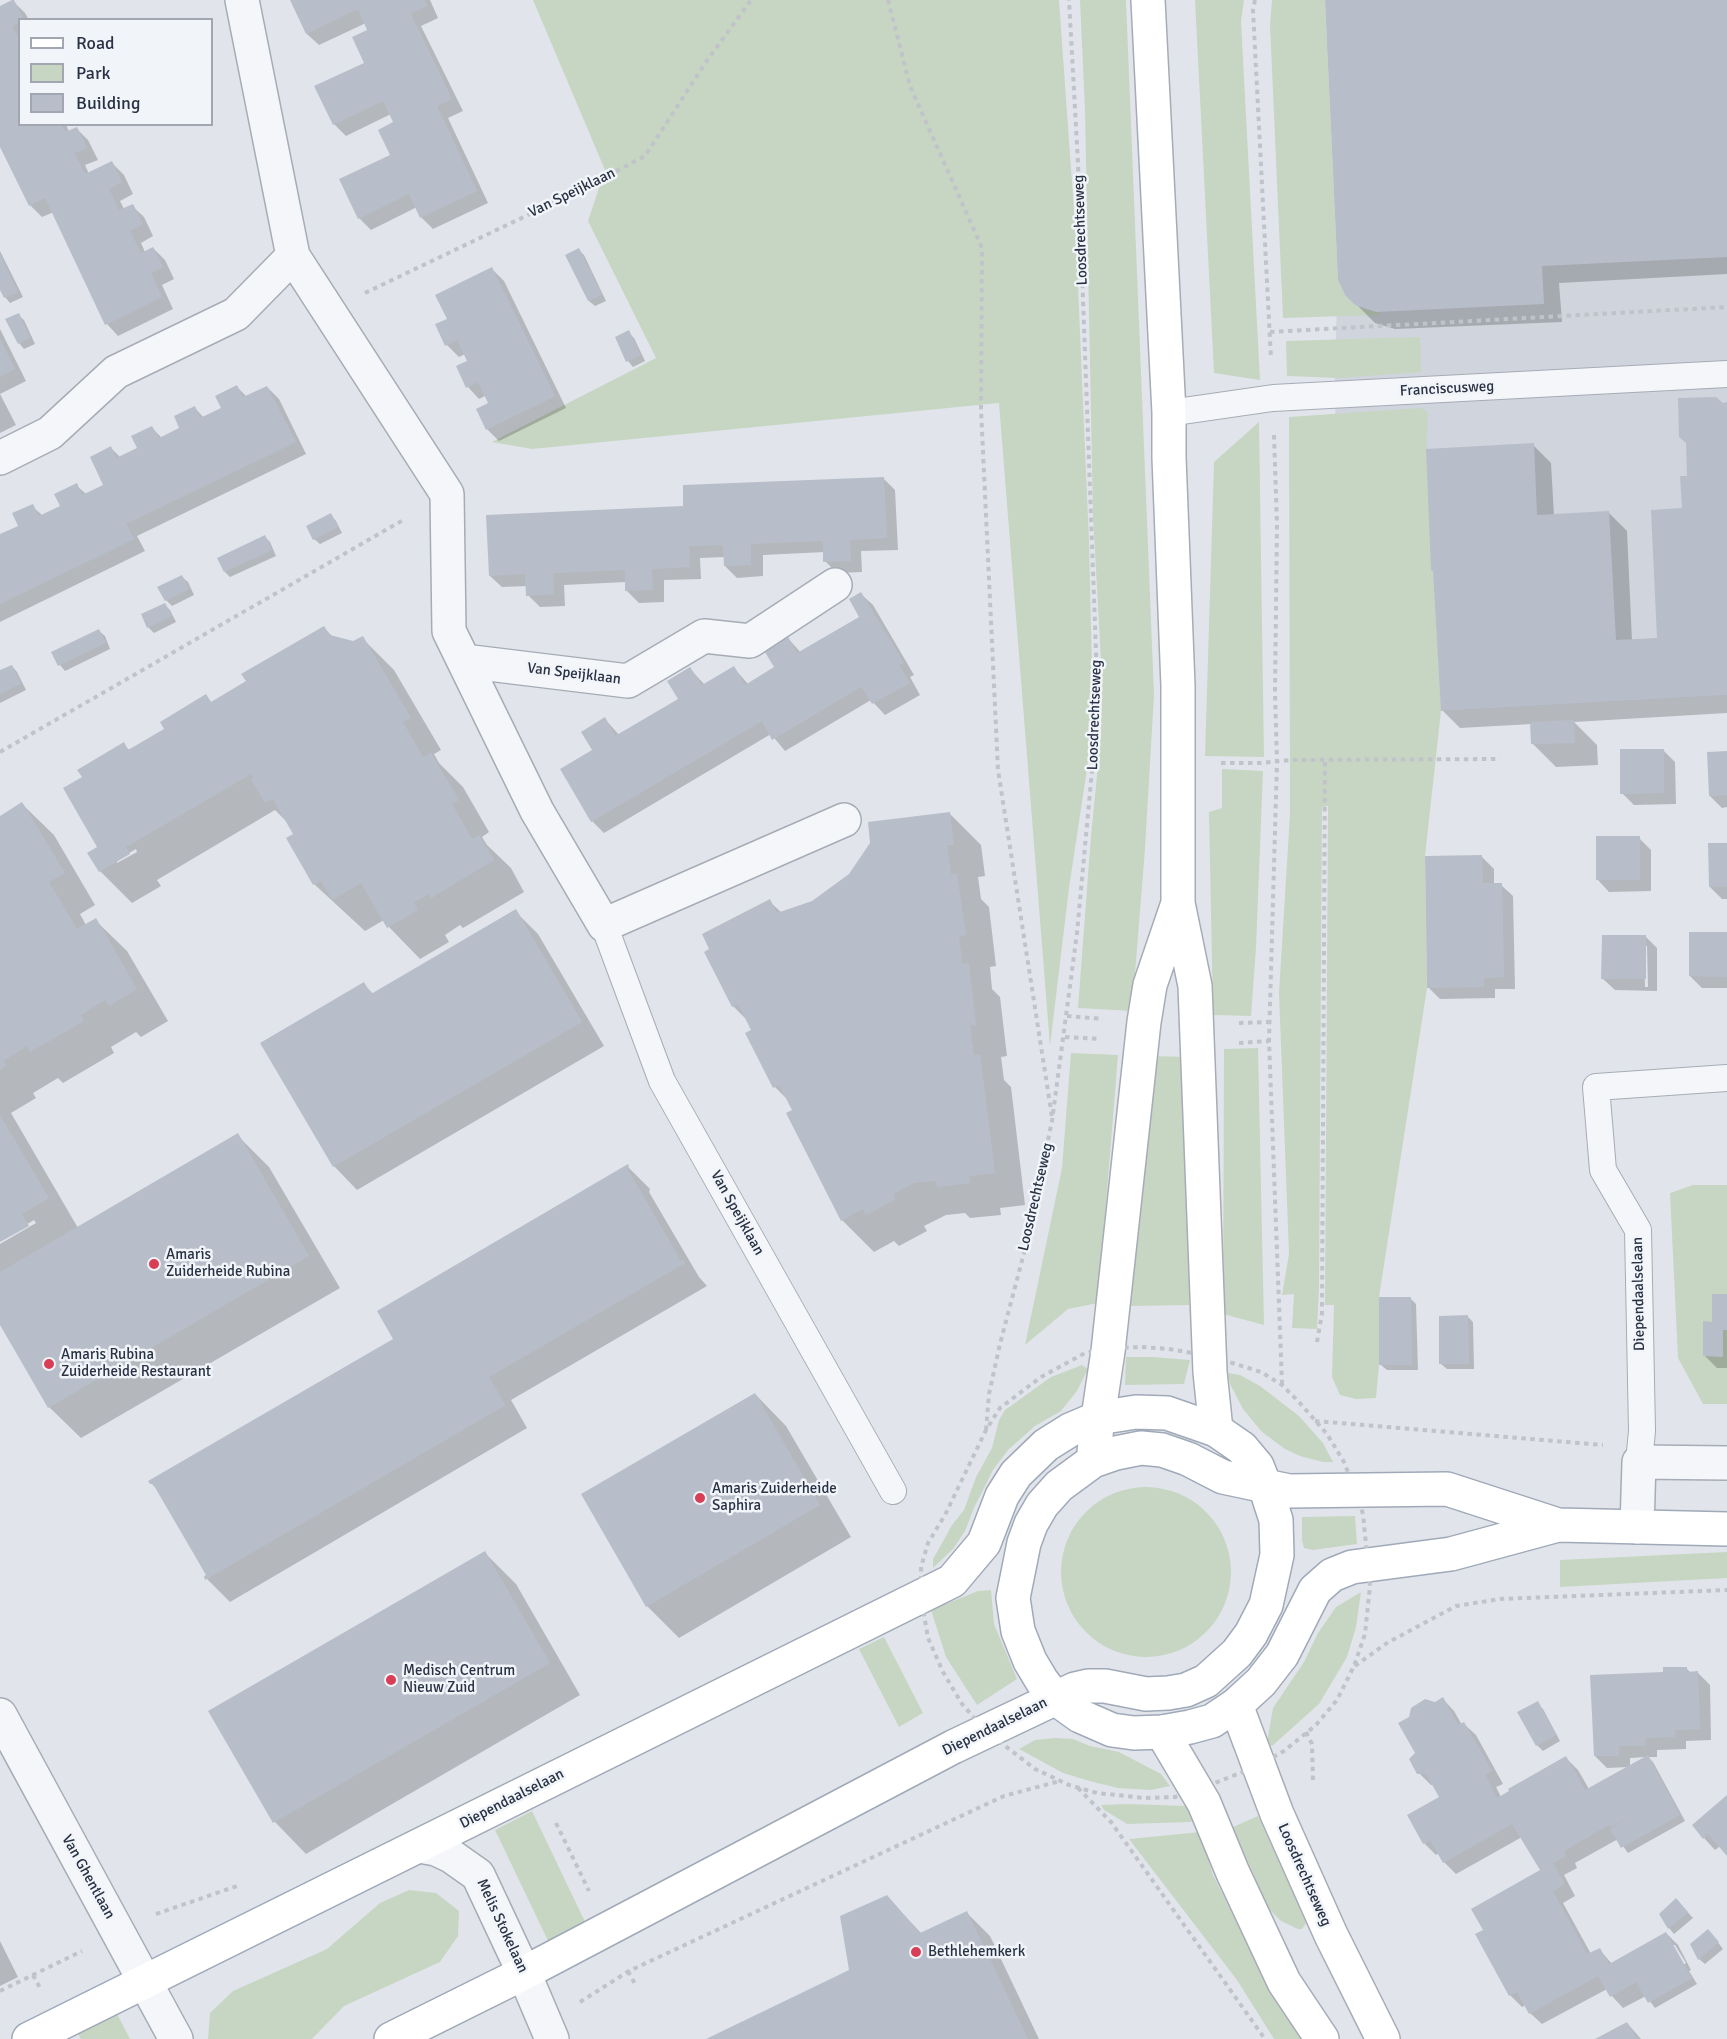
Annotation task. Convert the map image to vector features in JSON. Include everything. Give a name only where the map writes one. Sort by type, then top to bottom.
[{"type":"main road","points":[[1148,0],[1169,413],[1178,686],[1178,903],[1195,986],[1210,1372],[1216,1430]]},
{"type":"main road","points":[[1093,1461],[1108,1351],[1144,1022],[1150,985],[1178,903]]},
{"type":"main road","name":"Diependaalselaan","points":[[29,2039],[952,1581],[984,1543],[1002,1496],[1016,1473],[1046,1445],[1070,1430],[1098,1418],[1136,1412],[1167,1413],[1216,1430],[1242,1448],[1257,1466],[1276,1520],[1277,1555],[1266,1605],[1251,1635],[1237,1653],[1206,1681],[1186,1690],[1146,1694],[1105,1686],[1075,1689],[952,1747],[524,1972],[391,2039]]},
{"type":"main road","points":[[1558,1525],[1451,1554],[1352,1567],[1332,1575],[1316,1590],[1282,1655],[1261,1682],[1236,1705],[1212,1721],[1190,1727],[1162,1732],[1134,1733],[1112,1730],[1080,1716],[1055,1698],[1030,1661],[1018,1631],[1013,1598],[1016,1578],[1023,1543],[1042,1505],[1059,1486],[1093,1461],[1141,1448],[1162,1450],[1188,1459],[1223,1477],[1289,1491],[1447,1489],[1558,1525],[1727,1528]]},
{"type":"main road","name":"Loosdrechtseweg","points":[[1222,1667],[1277,1814],[1331,1935],[1383,2039]]},
{"type":"main road","points":[[1162,1732],[1204,1803],[1233,1874],[1284,1982],[1322,2039]]},
{"type":"street","points":[[242,0],[293,256],[447,494]]},
{"type":"street","points":[[0,458],[50,433],[116,372],[236,314],[293,256]]},
{"type":"street","name":"Van Speijklaan","points":[[447,494],[449,631],[537,811],[604,925]]},
{"type":"street","name":"Van Speijklaan","points":[[464,661],[628,681],[704,636],[750,641],[835,585]]},
{"type":"street","points":[[604,925],[844,820]]},
{"type":"street","points":[[1640,1462],[1727,1463]]},
{"type":"street","name":"Diependaalselaan","points":[[1638,1527],[1640,1462]]},
{"type":"street","name":"Van Ghentlaan","points":[[0,1715],[176,2039]]},
{"type":"street","name":"Melis Stokelaan","points":[[418,1846],[451,1856],[478,1875],[549,2031]]},
{"type":"lane","name":"Franciscusweg","points":[[1169,413],[1273,398],[1727,374]]},
{"type":"lane","name":"Van Speijklaan","points":[[604,925],[662,1081],[893,1491]]},
{"type":"lane","name":"Diependaalselaan","points":[[1640,1462],[1642,1431],[1638,1230],[1603,1170],[1596,1087],[1727,1078]]},
{"type":"path","name":"Van Speijklaan","points":[[328,311],[568,196],[645,156],[706,62],[751,0]]},
{"type":"path","points":[[888,0],[910,86],[982,248],[981,409],[998,770],[1052,1121]]},
{"type":"path","name":"Loosdrechtseweg","points":[[988,1422],[999,1344],[1024,1253],[1052,1121],[1067,1016],[1098,706],[1078,163],[1069,0]]},
{"type":"path","points":[[1255,0],[1253,10],[1278,525],[1275,692],[1277,762],[1269,1040],[1282,1385]]},
{"type":"path","points":[[1270,332],[1727,307]]},
{"type":"path","points":[[0,752],[447,494]]},
{"type":"path","points":[[1217,763],[1500,759]]},
{"type":"path","points":[[1317,1342],[1322,1313],[1325,760]]},
{"type":"path","points":[[1120,1348],[1142,1347],[1190,1352]]},
{"type":"path","points":[[986,1430],[988,1422],[1000,1408],[1041,1377],[1085,1353]]},
{"type":"path","points":[[1224,1360],[1262,1372],[1282,1385],[1327,1434],[1349,1476]]},
{"type":"path","points":[[1316,1420],[1624,1447],[1640,1462]]},
{"type":"path","points":[[921,1547],[928,1543]]},
{"type":"path","points":[[1269,1760],[1316,1725],[1337,1700],[1354,1666],[1365,1634],[1370,1586]]},
{"type":"path","points":[[1354,1666],[1387,1642],[1456,1606],[1500,1599],[1727,1590]]},
{"type":"path","name":"Diependaalselaan","points":[[924,1612],[928,1638],[943,1672],[962,1704],[975,1720]]},
{"type":"path","points":[[1306,1732],[1312,1744]]},
{"type":"path","name":"Diependaalselaan","points":[[1001,1745],[1035,1769],[1097,1793],[1145,1798],[1175,1797]]},
{"type":"path","points":[[549,2031],[629,1971],[1004,1796],[1060,1780]]},
{"type":"path","points":[[1078,1787],[1111,1822],[1265,2039]]},
{"type":"path","points":[[553,1815],[592,1897]]},
{"type":"path","points":[[0,1991],[160,1912],[239,1885]]},
{"type":"path","points":[[629,1971],[635,1984]]},
{"type":"shaded area","points":[[1325,0],[1727,0],[1727,695],[1441,711],[1406,710],[1337,649],[1335,367],[1338,276]]},
{"type":"green space","points":[[533,0],[1059,0],[1076,239],[1089,541],[1093,708],[1050,1046],[999,403],[532,449],[492,442],[656,358],[588,221],[605,170]]},
{"type":"green space","points":[[1080,0],[1126,0],[1154,695],[1132,1011],[1078,1008],[1101,735],[1102,679],[1093,516],[1085,110]]},
{"type":"green space","points":[[1195,0],[1244,0],[1241,21],[1260,380],[1214,373]]},
{"type":"green space","points":[[1272,0],[1325,0],[1338,280],[1344,294],[1352,303],[1363,309],[1379,311],[1379,315],[1283,318],[1270,25]]},
{"type":"green space","points":[[1420,337],[1421,372],[1338,378],[1287,376],[1286,341]]},
{"type":"green space","points":[[1422,408],[1428,413],[1426,449],[1441,711],[1425,856],[1427,988],[1379,1297],[1379,1365],[1376,1398],[1356,1399],[1340,1395],[1332,1377],[1334,1305],[1325,1305],[1328,806],[1322,807],[1317,1329],[1292,1328],[1294,1294],[1282,1295],[1289,1254],[1279,993],[1290,814],[1289,417]]},
{"type":"green space","points":[[1259,422],[1264,757],[1205,756],[1214,462]]},
{"type":"green space","points":[[1222,769],[1263,771],[1251,1016],[1213,1015],[1209,812],[1222,808]]},
{"type":"green space","points":[[1258,1048],[1264,1325],[1223,1314],[1224,1049]]},
{"type":"green space","points":[[1071,1053],[1118,1055],[1098,1303],[1068,1309],[1025,1345],[1062,1168]]},
{"type":"green space","points":[[1151,1056],[1188,1057],[1189,1305],[1130,1306]]},
{"type":"green space","points":[[1693,1185],[1727,1185],[1727,1404],[1703,1404],[1678,1358],[1670,1193]]},
{"type":"green space","points":[[1126,1357],[1190,1360],[1184,1384],[1125,1385]]},
{"type":"green space","points":[[1082,1365],[1088,1369],[1077,1391],[1061,1411],[1035,1426],[1008,1450],[993,1470],[965,1531],[953,1549],[933,1568],[933,1559],[952,1525],[964,1510],[976,1477],[992,1448],[999,1420],[1005,1410],[1051,1377]]},
{"type":"green space","points":[[1228,1373],[1240,1375],[1260,1386],[1299,1416],[1323,1443],[1333,1462],[1300,1456],[1285,1449],[1262,1432],[1243,1409],[1230,1384]]},
{"type":"green space","points":[[1146,1487],[1179,1493],[1206,1512],[1225,1539],[1231,1572],[1225,1605],[1206,1632],[1179,1651],[1146,1657],[1113,1651],[1086,1632],[1067,1605],[1061,1572],[1067,1539],[1086,1512],[1113,1493]]},
{"type":"green space","points":[[1355,1516],[1357,1544],[1313,1550],[1304,1548],[1302,1517]]},
{"type":"green space","points":[[1727,1552],[1727,1578],[1560,1587],[1560,1560]]},
{"type":"green space","points":[[991,1590],[994,1624],[1017,1679],[977,1705],[946,1657],[931,1610],[978,1591]]},
{"type":"green space","points":[[1361,1592],[1356,1627],[1347,1657],[1319,1704],[1272,1746],[1267,1743],[1273,1708],[1304,1662],[1318,1633],[1336,1607]]},
{"type":"green space","points":[[884,1637],[923,1713],[899,1727],[859,1649]]},
{"type":"green space","points":[[1073,1739],[1090,1746],[1119,1752],[1161,1774],[1170,1786],[1151,1790],[1118,1788],[1093,1782],[1063,1773],[1019,1749],[1035,1740]]},
{"type":"green space","points":[[1101,1805],[1187,1806],[1195,1817],[1191,1822],[1127,1824],[1104,1810]]},
{"type":"green space","points":[[532,1811],[587,1926],[550,1945],[495,1830]]},
{"type":"green space","points":[[1258,1816],[1305,1919],[1306,1923],[1302,1929],[1281,1921],[1268,1908],[1233,1827]]},
{"type":"green space","points":[[1200,1832],[1213,1875],[1271,1992],[1306,2039],[1274,2039],[1237,1980],[1129,1839]]},
{"type":"green space","points":[[409,1890],[436,1893],[459,1911],[458,1936],[440,1962],[344,2006],[312,2039],[208,2039],[210,2013],[233,1991],[327,1949],[380,1903]]},
{"type":"green space","points":[[116,2012],[130,2039],[81,2039],[77,2032]]},
{"type":"building","points":[[14,0],[23,18],[18,18],[18,23],[12,26],[18,37],[18,126],[62,126],[65,132],[77,127],[87,148],[74,153],[85,174],[112,161],[122,182],[109,189],[119,210],[133,204],[143,224],[130,231],[141,253],[153,247],[163,267],[151,273],[162,297],[105,325],[45,198],[29,206],[0,147],[0,6]]},
{"type":"building","points":[[290,0],[425,0],[427,6],[411,14],[452,99],[437,106],[477,191],[420,218],[409,194],[358,219],[339,179],[390,155],[378,130],[393,122],[383,101],[333,125],[314,86],[364,63],[352,37],[367,30],[358,9],[306,34]]},
{"type":"building","points":[[1325,0],[1727,0],[1727,257],[1542,266],[1544,304],[1376,312],[1355,305],[1345,295],[1338,280]]},
{"type":"building","points":[[579,248],[602,295],[588,301],[565,255]]},
{"type":"building","points":[[0,254],[18,292],[4,298],[0,290]]},
{"type":"building","points":[[492,267],[555,396],[486,430],[476,409],[488,403],[478,382],[466,388],[456,366],[467,361],[457,340],[445,346],[435,324],[447,319],[435,295]]},
{"type":"building","points":[[19,313],[30,338],[18,344],[5,319]]},
{"type":"building","points":[[629,330],[641,356],[626,362],[615,337]]},
{"type":"building","points":[[0,339],[15,369],[0,377]]},
{"type":"building","points":[[237,385],[243,397],[267,386],[296,442],[126,524],[134,539],[0,604],[0,534],[18,526],[12,513],[33,504],[39,516],[60,506],[54,494],[77,483],[82,495],[103,485],[90,457],[111,446],[116,458],[137,448],[131,436],[152,426],[159,438],[179,428],[174,416],[195,406],[200,418],[221,408],[215,396]]},
{"type":"building","points":[[1716,397],[1723,403],[1727,402],[1727,695],[1441,711],[1433,571],[1431,570],[1426,449],[1534,443],[1537,515],[1609,511],[1616,640],[1657,638],[1651,510],[1682,508],[1680,476],[1687,476],[1686,443],[1679,437],[1678,398]]},
{"type":"building","points":[[884,477],[887,538],[850,540],[851,561],[823,562],[823,541],[751,544],[751,565],[724,566],[723,545],[689,546],[690,567],[652,569],[653,590],[625,591],[625,570],[553,573],[554,594],[526,596],[525,574],[489,576],[486,515],[683,506],[683,485]]},
{"type":"building","points":[[331,513],[338,527],[313,540],[306,526]]},
{"type":"building","points":[[265,535],[272,550],[224,572],[217,558]]},
{"type":"building","points":[[182,575],[189,589],[165,601],[157,587]]},
{"type":"building","points":[[861,592],[904,663],[899,665],[910,683],[872,704],[862,687],[859,688],[772,740],[762,721],[591,822],[560,769],[592,750],[581,732],[605,717],[615,736],[678,699],[667,681],[690,667],[702,685],[734,666],[745,685],[774,667],[763,649],[787,635],[797,653],[859,617],[849,599]]},
{"type":"building","points":[[165,603],[172,616],[147,628],[141,614]]},
{"type":"building","points":[[324,626],[330,635],[353,641],[363,636],[411,718],[403,722],[423,757],[431,753],[459,800],[452,804],[472,839],[479,835],[494,860],[431,898],[428,894],[414,903],[418,910],[387,928],[361,883],[332,900],[321,881],[313,885],[286,838],[293,834],[273,799],[265,803],[251,779],[253,778],[251,774],[126,847],[130,854],[99,872],[87,853],[97,847],[63,788],[82,777],[77,770],[124,742],[128,750],[164,729],[160,722],[206,694],[211,702],[246,681],[241,674]]},
{"type":"building","points":[[99,629],[106,643],[58,666],[51,652]]},
{"type":"building","points":[[12,665],[21,684],[0,694],[0,670]]},
{"type":"building","points":[[1574,720],[1575,743],[1531,744],[1530,722]]},
{"type":"building","points":[[1620,749],[1664,749],[1664,793],[1620,794]]},
{"type":"building","points":[[1727,751],[1727,795],[1709,796],[1707,752]]},
{"type":"building","points":[[22,802],[65,873],[49,882],[77,929],[96,918],[137,989],[109,1006],[105,1000],[81,1015],[84,1021],[30,1052],[27,1046],[3,1061],[6,1066],[0,1070],[0,816]]},
{"type":"building","points":[[950,812],[954,845],[947,845],[951,874],[957,874],[966,935],[959,936],[962,964],[969,963],[976,1025],[970,1026],[974,1055],[980,1054],[995,1173],[969,1176],[970,1183],[937,1187],[936,1181],[914,1183],[893,1194],[896,1199],[866,1215],[863,1209],[841,1221],[786,1113],[792,1110],[779,1085],[773,1088],[745,1033],[751,1030],[738,1004],[732,1007],[704,952],[709,949],[702,934],[770,899],[777,913],[812,901],[849,874],[870,843],[868,822]]},
{"type":"building","points":[[1596,836],[1640,836],[1640,880],[1596,880]]},
{"type":"building","points":[[1708,843],[1727,843],[1727,887],[1709,887]]},
{"type":"building","points":[[1482,855],[1483,883],[1502,883],[1504,977],[1484,978],[1484,987],[1427,988],[1425,856]]},
{"type":"building","points":[[516,909],[582,1022],[333,1167],[260,1043],[364,982],[371,994]]},
{"type":"building","points":[[1689,932],[1727,932],[1727,977],[1689,976]]},
{"type":"building","points":[[1602,935],[1646,935],[1646,979],[1601,979]]},
{"type":"building","points":[[0,1115],[49,1198],[22,1214],[29,1226],[0,1242]]},
{"type":"building","name":"Amaris Zuiderheide Rubina","points":[[238,1133],[309,1256],[48,1408],[0,1325],[0,1272]]},
{"type":"building","points":[[628,1164],[627,1168],[681,1261],[683,1259],[685,1263],[489,1377],[506,1406],[205,1580],[206,1575],[153,1484],[148,1481],[393,1339],[377,1311]]},
{"type":"building","points":[[1712,1294],[1727,1294],[1727,1330],[1723,1330],[1723,1357],[1703,1356],[1703,1321],[1712,1322]]},
{"type":"building","points":[[1379,1297],[1411,1297],[1412,1365],[1379,1365]]},
{"type":"building","points":[[1468,1315],[1469,1364],[1439,1364],[1439,1316]]},
{"type":"building","name":"Amaris Zuiderheide Saphira","points":[[755,1393],[820,1505],[646,1607],[581,1494]]},
{"type":"building","name":"Medisch Centrum Nieuw Zuid","points":[[485,1551],[550,1663],[273,1823],[208,1711]]},
{"type":"building","points":[[1663,1667],[1687,1667],[1687,1672],[1698,1671],[1700,1729],[1675,1730],[1675,1737],[1646,1738],[1645,1746],[1619,1746],[1619,1756],[1594,1756],[1590,1675],[1663,1672]]},
{"type":"building","points":[[1443,1697],[1458,1725],[1464,1722],[1492,1771],[1485,1775],[1497,1798],[1509,1791],[1508,1789],[1566,1756],[1585,1790],[1648,1755],[1680,1815],[1621,1848],[1610,1829],[1634,1814],[1611,1827],[1609,1825],[1564,1851],[1566,1856],[1553,1863],[1565,1884],[1553,1891],[1587,1954],[1600,1948],[1609,1964],[1666,1932],[1692,1978],[1648,2003],[1636,1982],[1610,1997],[1598,1976],[1529,2014],[1517,1992],[1509,1996],[1475,1934],[1483,1930],[1471,1909],[1540,1870],[1512,1824],[1443,1863],[1430,1840],[1423,1844],[1407,1815],[1439,1797],[1426,1774],[1417,1774],[1409,1759],[1415,1753],[1398,1723],[1409,1717],[1411,1708],[1425,1699],[1435,1702]]},
{"type":"building","points":[[1538,1701],[1556,1735],[1536,1746],[1517,1712]]},
{"type":"building","points":[[1727,1795],[1727,1856],[1708,1834],[1703,1839],[1692,1825]]},
{"type":"building","name":"Bethlehemkerk","points":[[887,1895],[920,1933],[967,1911],[1028,2039],[706,2039],[849,1970],[840,1916]]},
{"type":"building","points":[[1676,1898],[1688,1912],[1668,1929],[1659,1914]]},
{"type":"building","points":[[1708,1929],[1719,1942],[1698,1960],[1690,1944]]},
{"type":"building","points":[[1627,2022],[1637,2039],[1595,2039]]},
{"type":"place","name":"Amaris Zuiderheide Rubina","points":[[154,1264]]},
{"type":"place","name":"Amaris Rubina Zuiderheide Restaurant","points":[[49,1364]]},
{"type":"place","name":"Amaris Zuiderheide Saphira","points":[[700,1498]]},
{"type":"place","name":"Medisch Centrum Nieuw Zuid","points":[[391,1680]]},
{"type":"place","name":"Bethlehemkerk","points":[[916,1952]]}]
